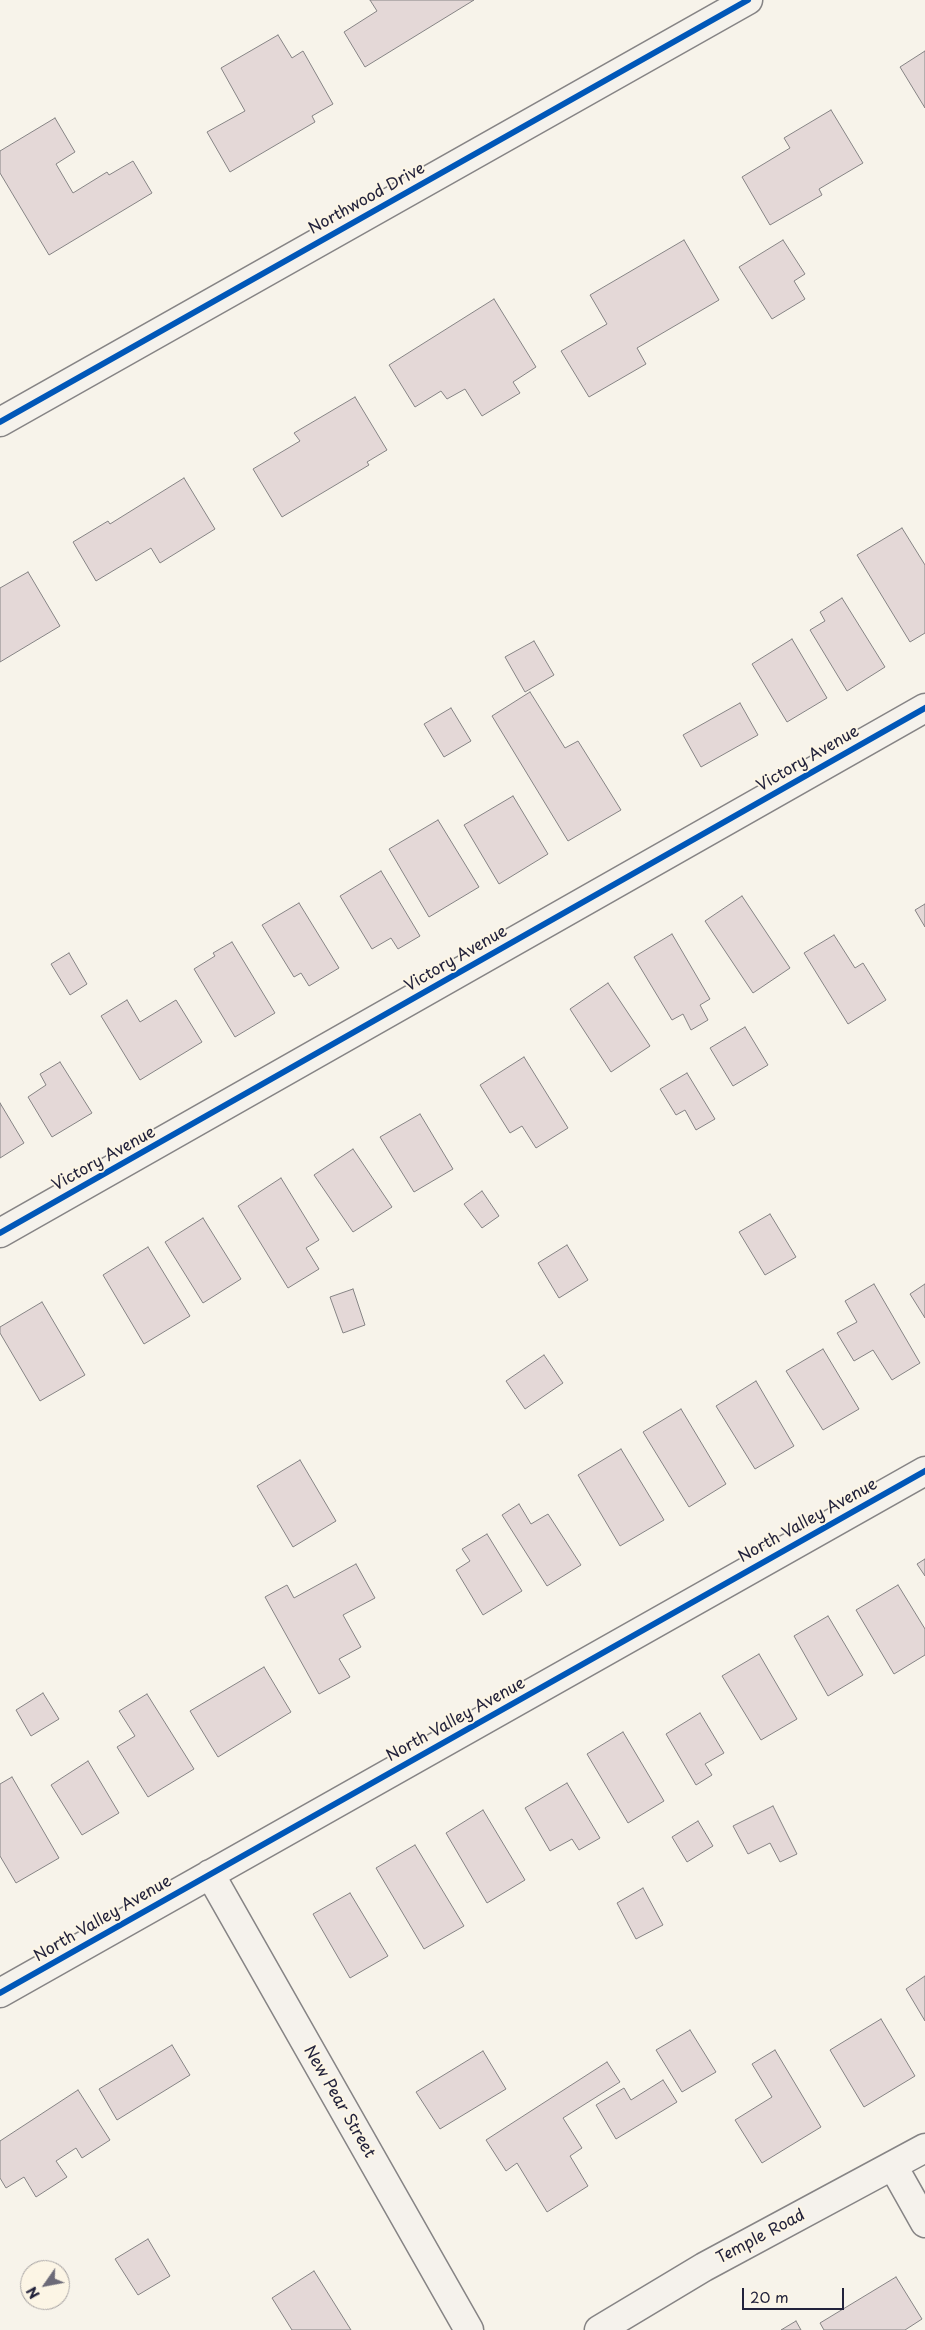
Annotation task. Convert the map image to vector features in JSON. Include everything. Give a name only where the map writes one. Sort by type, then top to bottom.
[{"type":"street","name":"Northwood Drive","points":[[0,422],[748,0]]},
{"type":"street","name":"Victory Avenue","points":[[0,1233],[925,708]]},
{"type":"street","name":"North Valley Avenue","points":[[0,1993],[925,1471]]},
{"type":"street","name":"New Pear Street","points":[[210,1874],[469,2330]]},
{"type":"street","name":"Temple Road","points":[[599,2330],[704,2267],[925,2148]]},
{"type":"street","points":[[893,2166],[925,2223]]},
{"type":"building","points":[[370,0],[474,0],[365,67],[344,32],[377,11]]},
{"type":"building","points":[[278,35],[292,58],[303,51],[333,104],[312,116],[315,122],[230,172],[207,132],[245,111],[221,68]]},
{"type":"building","points":[[925,51],[925,108],[900,67]]},
{"type":"building","points":[[831,110],[863,163],[819,189],[822,195],[770,225],[742,177],[790,148],[784,138]]},
{"type":"building","points":[[55,118],[75,152],[56,164],[73,193],[107,172],[109,175],[133,161],[152,193],[49,255],[0,173],[0,151]]},
{"type":"building","points":[[684,240],[719,300],[637,348],[646,364],[589,397],[561,351],[607,324],[590,295]]},
{"type":"building","points":[[783,240],[805,274],[794,281],[805,299],[772,319],[739,267]]},
{"type":"building","points":[[494,299],[536,367],[513,382],[520,393],[482,416],[465,389],[447,399],[441,391],[415,407],[389,365]]},
{"type":"building","points":[[355,397],[387,450],[367,462],[369,465],[282,517],[253,469],[300,441],[294,433]]},
{"type":"building","points":[[184,478],[215,529],[160,563],[151,548],[96,581],[73,542],[108,521],[110,524]]},
{"type":"building","points":[[902,528],[925,565],[925,633],[910,642],[857,555]]},
{"type":"building","points":[[28,572],[60,626],[0,662],[0,588]]},
{"type":"building","points":[[842,598],[885,667],[847,691],[810,630],[825,621],[820,612]]},
{"type":"building","points":[[792,639],[827,698],[787,722],[752,664]]},
{"type":"building","points":[[534,641],[554,675],[525,692],[505,657]]},
{"type":"building","points":[[530,692],[565,748],[578,741],[621,810],[568,841],[492,716]]},
{"type":"building","points":[[740,703],[758,735],[701,767],[683,735]]},
{"type":"building","points":[[451,708],[471,741],[444,757],[424,724]]},
{"type":"building","points":[[513,796],[548,854],[499,884],[464,825]]},
{"type":"building","points":[[438,820],[479,887],[429,917],[389,849]]},
{"type":"building","points":[[381,871],[420,936],[398,949],[391,938],[372,949],[340,896]]},
{"type":"building","points":[[742,896],[790,968],[753,993],[705,921]]},
{"type":"building","points":[[299,903],[339,968],[309,986],[301,973],[294,977],[262,925]]},
{"type":"building","points":[[925,904],[925,927],[915,910]]},
{"type":"building","points":[[672,934],[710,999],[700,1005],[708,1020],[691,1030],[683,1014],[672,1020],[634,957]]},
{"type":"building","points":[[834,935],[855,968],[863,963],[886,1000],[848,1024],[804,953]]},
{"type":"building","points":[[232,942],[275,1013],[235,1037],[194,969],[215,956],[213,953]]},
{"type":"building","points":[[69,953],[87,984],[70,995],[51,964]]},
{"type":"building","points":[[608,983],[650,1046],[611,1072],[570,1009]]},
{"type":"building","points":[[127,1000],[140,1022],[176,1000],[202,1042],[140,1080],[101,1016]]},
{"type":"building","points":[[745,1027],[768,1065],[733,1086],[710,1048]]},
{"type":"building","points":[[524,1057],[568,1128],[536,1148],[522,1126],[510,1133],[480,1085]]},
{"type":"building","points":[[60,1062],[92,1113],[52,1137],[28,1097],[46,1085],[40,1074]]},
{"type":"building","points":[[687,1073],[715,1119],[696,1130],[685,1110],[676,1115],[660,1089]]},
{"type":"building","points":[[0,1103],[24,1143],[0,1158]]},
{"type":"building","points":[[420,1114],[453,1169],[414,1192],[380,1137]]},
{"type":"building","points":[[353,1149],[392,1207],[353,1232],[314,1175]]},
{"type":"building","points":[[281,1178],[319,1240],[306,1248],[319,1269],[288,1288],[238,1206]]},
{"type":"building","points":[[482,1191],[499,1216],[482,1228],[464,1204]]},
{"type":"building","points":[[770,1214],[796,1257],[765,1275],[739,1232]]},
{"type":"building","points":[[203,1218],[241,1279],[203,1303],[165,1242]]},
{"type":"building","points":[[567,1245],[588,1280],[559,1298],[538,1263]]},
{"type":"building","points":[[148,1247],[190,1316],[144,1344],[103,1275]]},
{"type":"building","points":[[874,1284],[920,1363],[892,1380],[873,1350],[854,1361],[837,1333],[857,1322],[845,1301]]},
{"type":"building","points":[[925,1284],[925,1318],[910,1294]]},
{"type":"building","points":[[353,1289],[365,1325],[343,1333],[330,1297]]},
{"type":"building","points":[[42,1302],[85,1375],[40,1401],[0,1333],[0,1327]]},
{"type":"building","points":[[823,1349],[859,1409],[823,1430],[786,1371]]},
{"type":"building","points":[[544,1355],[563,1383],[525,1409],[506,1381]]},
{"type":"building","points":[[756,1381],[794,1446],[755,1469],[716,1406]]},
{"type":"building","points":[[681,1409],[726,1484],[689,1507],[643,1432]]},
{"type":"building","points":[[621,1449],[664,1520],[620,1546],[578,1475]]},
{"type":"building","points":[[300,1460],[336,1521],[293,1547],[257,1486]]},
{"type":"building","points":[[519,1504],[531,1524],[548,1514],[581,1565],[547,1586],[502,1515]]},
{"type":"building","points":[[487,1534],[522,1591],[483,1615],[456,1570],[470,1561],[462,1549]]},
{"type":"building","points":[[925,1559],[925,1576],[917,1564]]},
{"type":"building","points":[[356,1564],[375,1598],[343,1615],[361,1647],[339,1659],[350,1677],[319,1694],[265,1597],[287,1585],[294,1598]]},
{"type":"building","points":[[898,1585],[925,1629],[925,1655],[894,1674],[856,1610]]},
{"type":"building","points":[[828,1616],[863,1675],[828,1696],[794,1636]]},
{"type":"building","points":[[759,1654],[797,1719],[761,1740],[722,1676]]},
{"type":"building","points":[[264,1667],[291,1712],[218,1757],[190,1711]]},
{"type":"building","points":[[43,1693],[59,1719],[31,1736],[16,1710]]},
{"type":"building","points":[[147,1694],[194,1769],[148,1797],[117,1747],[135,1736],[119,1711]]},
{"type":"building","points":[[700,1713],[724,1753],[705,1764],[712,1775],[696,1785],[666,1734]]},
{"type":"building","points":[[623,1732],[664,1801],[628,1823],[587,1754]]},
{"type":"building","points":[[88,1761],[119,1813],[82,1835],[51,1785]]},
{"type":"building","points":[[12,1777],[59,1858],[16,1883],[0,1856],[0,1784]]},
{"type":"building","points":[[567,1783],[600,1838],[579,1850],[572,1839],[550,1851],[525,1808]]},
{"type":"building","points":[[773,1806],[797,1854],[780,1862],[770,1843],[748,1854],[733,1826]]},
{"type":"building","points":[[483,1810],[525,1880],[487,1903],[446,1833]]},
{"type":"building","points":[[698,1821],[713,1846],[687,1862],[672,1837]]},
{"type":"building","points":[[415,1845],[464,1926],[424,1949],[376,1868]]},
{"type":"building","points":[[643,1888],[663,1925],[636,1939],[617,1903]]},
{"type":"building","points":[[350,1893],[388,1956],[350,1978],[313,1914]]},
{"type":"building","points":[[925,1976],[925,2021],[906,1989]]},
{"type":"building","points":[[881,2019],[915,2076],[864,2107],[830,2050]]},
{"type":"building","points":[[690,2030],[716,2072],[682,2092],[656,2050]]},
{"type":"building","points":[[172,2045],[190,2075],[117,2120],[99,2089]]},
{"type":"building","points":[[775,2050],[821,2127],[762,2163],[735,2120],[772,2097],[752,2064]]},
{"type":"building","points":[[483,2051],[506,2089],[440,2129],[416,2092]]},
{"type":"building","points":[[607,2062],[620,2082],[563,2118],[582,2148],[570,2156],[588,2186],[547,2212],[517,2163],[506,2171],[486,2140]]},
{"type":"building","points":[[663,2080],[677,2102],[616,2139],[596,2105],[624,2088],[631,2100]]},
{"type":"building","points":[[78,2090],[110,2140],[82,2158],[76,2148],[56,2161],[67,2177],[36,2197],[24,2177],[6,2188],[0,2178],[0,2141]]},
{"type":"building","points":[[148,2239],[170,2276],[138,2295],[115,2259]]},
{"type":"building","points":[[314,2271],[351,2330],[292,2330],[272,2298]]},
{"type":"building","points":[[896,2277],[922,2319],[905,2330],[824,2330],[820,2323]]},
{"type":"building","points":[[796,2321],[801,2330],[781,2330]]},
{"type":"cycle path","points":[[0,422],[748,0]]},
{"type":"cycle path","points":[[0,1233],[925,708]]},
{"type":"cycle path","points":[[0,1993],[925,1471]]}]
